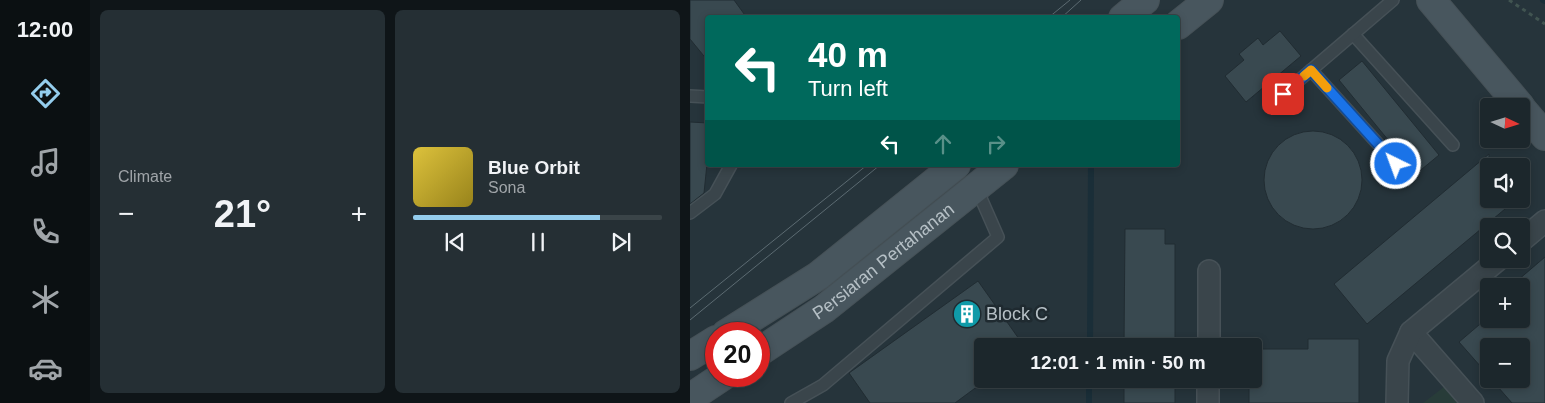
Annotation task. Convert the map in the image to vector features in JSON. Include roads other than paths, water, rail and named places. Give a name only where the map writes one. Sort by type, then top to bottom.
[{"type":"main road","points":[[1127,15],[1145,0]]},
{"type":"main road","points":[[1180,23],[1209,0]]},
{"type":"main road","points":[[1431,0],[1513,98]]},
{"type":"main road","points":[[1530,118],[1545,136]]},
{"type":"main road","name":"Persiaran Pertahanan","points":[[745,322],[818,276],[954,167]]},
{"type":"main road","name":"Persiaran Pertahanan","points":[[770,345],[824,309],[1001,167]]},
{"type":"main road","points":[[690,356],[705,347]]},
{"type":"main road","points":[[690,398],[706,387]]},
{"type":"street","points":[[1530,234],[1544,222]]},
{"type":"street","points":[[1397,403],[1398,362],[1411,332],[1488,268]]},
{"type":"street","points":[[1209,271],[1209,338]]},
{"type":"street","points":[[1411,332],[1473,403]]},
{"type":"street","points":[[1208,388],[1208,403]]},
{"type":"lane","points":[[1269,106],[1393,0]]},
{"type":"lane","points":[[1353,34],[1453,145]]},
{"type":"lane","points":[[1311,70],[1408,177]]},
{"type":"lane","points":[[690,96],[705,97]]},
{"type":"lane","points":[[690,213],[715,194],[730,167]]},
{"type":"lane","points":[[791,403],[823,385],[998,236],[976,187]]},
{"type":"waterway","points":[[1090,338],[1091,167]]},
{"type":"waterway","points":[[1089,388],[1089,403]]},
{"type":"tram line","points":[[1052,15],[1070,0]]},
{"type":"tram line","points":[[1064,15],[1081,0]]},
{"type":"tram line","points":[[690,308],[865,167]]},
{"type":"tram line","points":[[690,320],[878,167]]},
{"type":"place","name":"Block C","points":[[967,314]]}]
